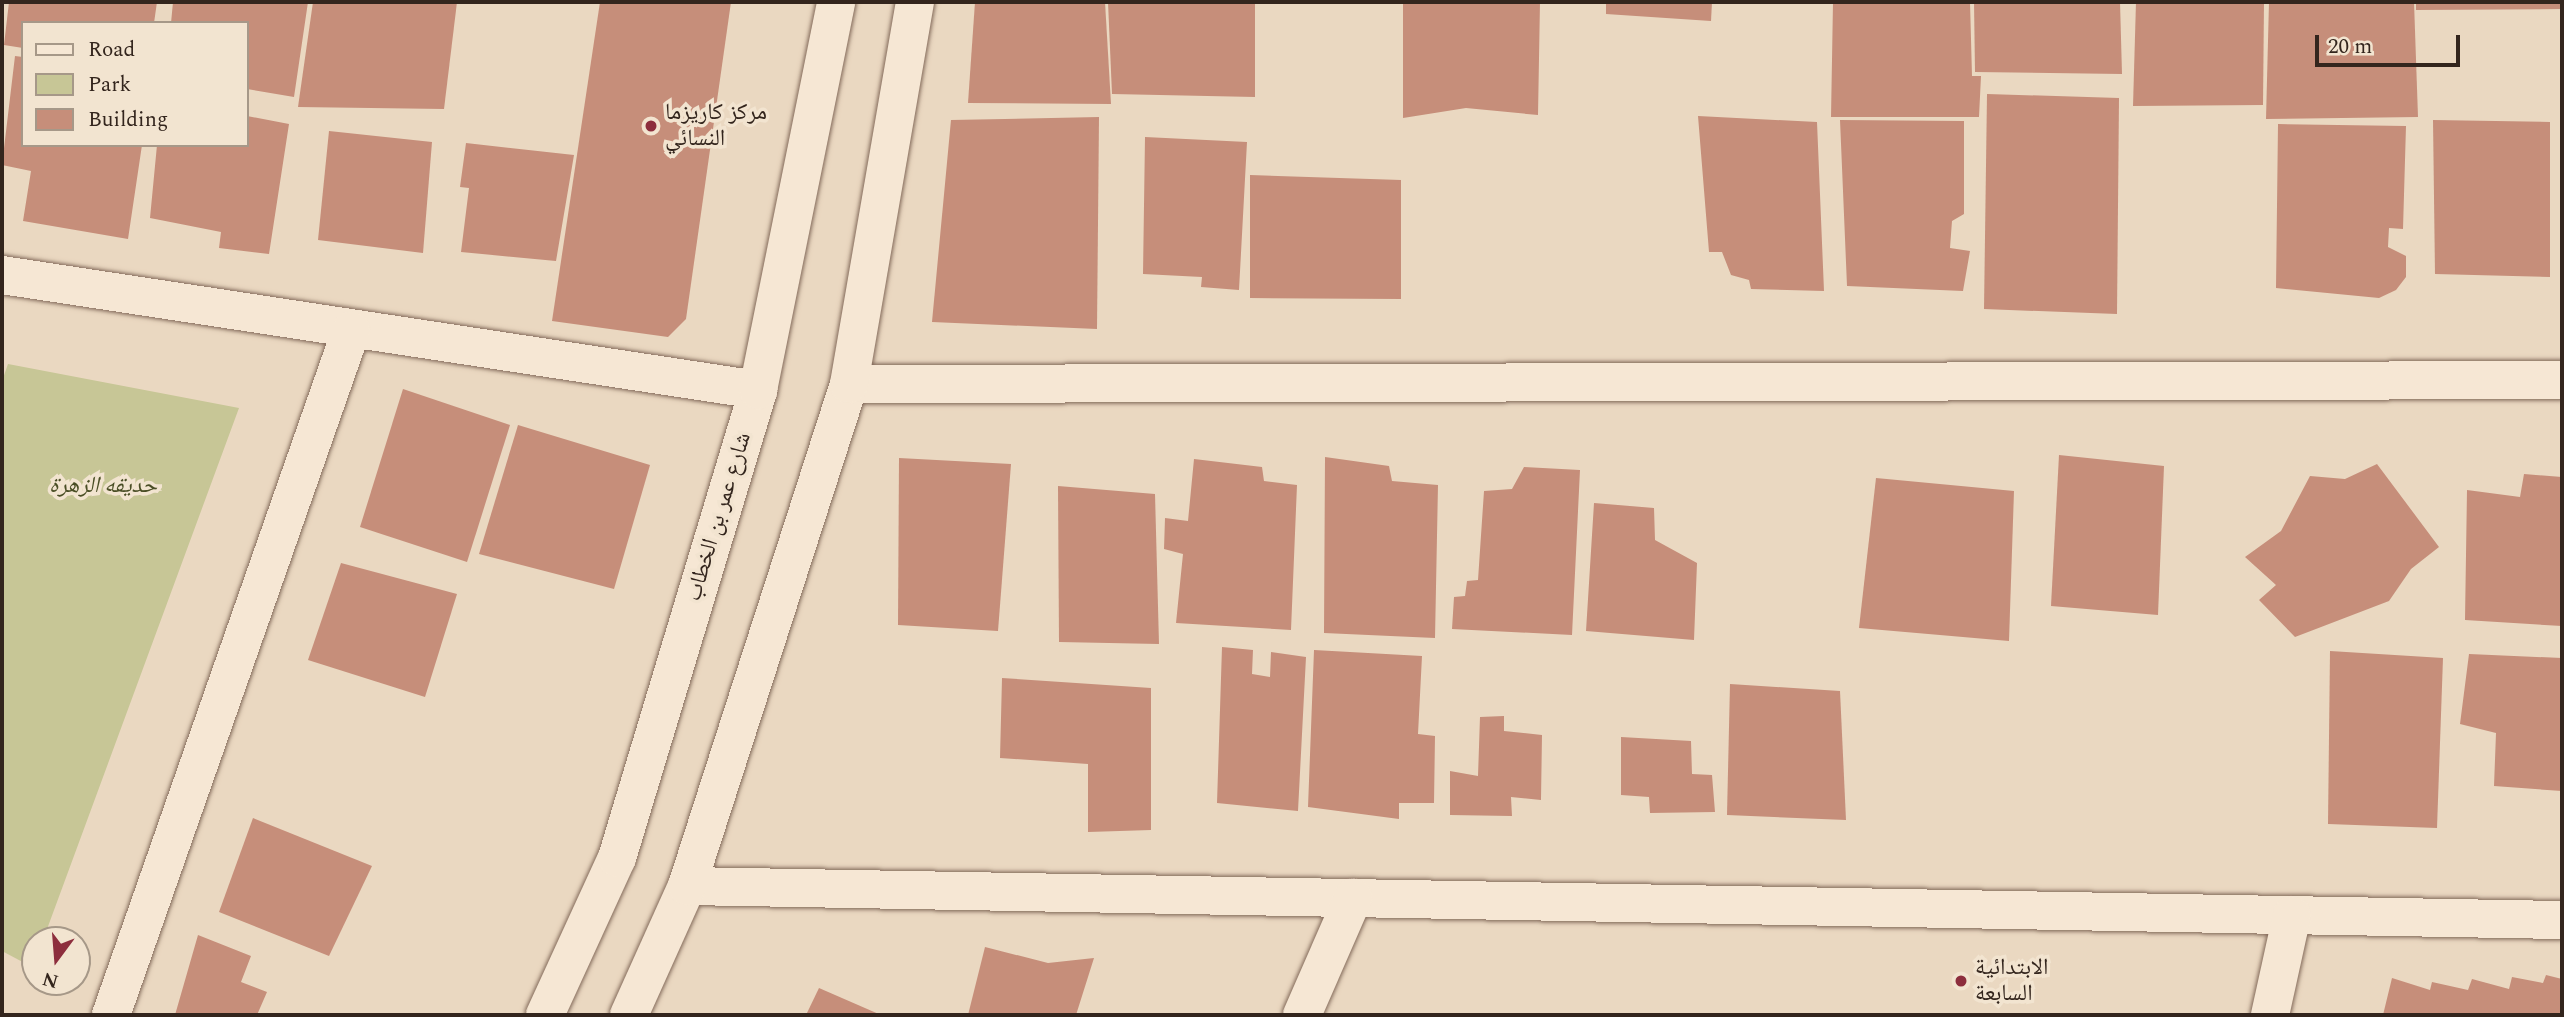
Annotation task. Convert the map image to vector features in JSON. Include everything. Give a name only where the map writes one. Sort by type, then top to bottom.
[{"type":"street","name":"شارع عمر بن الخطاب","points":[[545,1015],[617,858],[758,390],[836,2]]},
{"type":"street","points":[[629,1015],[687,886],[849,384],[915,2]]},
{"type":"street","points":[[2,275],[351,331],[758,390]]},
{"type":"street","points":[[111,1015],[351,331]]},
{"type":"street","points":[[849,384],[2562,380]]},
{"type":"street","points":[[687,886],[2562,920]]},
{"type":"street","points":[[1302,1015],[1353,898]]},
{"type":"street","points":[[2270,1015],[2292,915]]},
{"type":"green space","name":"حديقه الزهرة","points":[[8,364],[239,408],[48,926],[21,926],[21,961],[2,951],[2,381]]},
{"type":"building","points":[[9,2],[157,2],[154,21],[21,21],[21,48],[4,45]]},
{"type":"building","points":[[173,2],[308,2],[294,97],[248,89],[248,21],[171,21]]},
{"type":"building","points":[[313,2],[457,2],[444,109],[298,107]]},
{"type":"building","points":[[600,2],[731,2],[686,319],[668,337],[552,321]]},
{"type":"building","points":[[975,2],[1105,2],[1111,104],[968,103]]},
{"type":"building","points":[[1108,2],[1255,2],[1255,97],[1112,94]]},
{"type":"building","points":[[1403,2],[1540,2],[1538,115],[1466,108],[1403,118]]},
{"type":"building","points":[[1606,2],[1712,2],[1711,21],[1606,14]]},
{"type":"building","points":[[1833,2],[1970,2],[1972,76],[1981,76],[1979,117],[1831,117]]},
{"type":"building","points":[[1974,2],[2120,2],[2122,74],[1975,72]]},
{"type":"building","points":[[2136,2],[2264,2],[2263,105],[2133,106]]},
{"type":"building","points":[[2269,2],[2414,2],[2418,117],[2266,119]]},
{"type":"building","points":[[2416,2],[2562,2],[2562,9],[2416,10]]},
{"type":"building","points":[[15,56],[21,57],[21,147],[142,147],[128,239],[23,221],[31,171],[2,165]]},
{"type":"building","points":[[1987,94],[2119,98],[2117,314],[1984,309]]},
{"type":"building","points":[[248,116],[289,124],[269,254],[219,248],[221,232],[150,218],[157,147],[248,147]]},
{"type":"building","points":[[1698,116],[1817,122],[1824,291],[1751,289],[1749,280],[1731,275],[1722,252],[1709,252]]},
{"type":"building","points":[[1099,117],[1097,329],[932,322],[951,120]]},
{"type":"building","points":[[1840,120],[1964,121],[1964,214],[1952,221],[1950,248],[1970,251],[1963,291],[1847,286]]},
{"type":"building","points":[[2433,120],[2550,122],[2550,277],[2435,274]]},
{"type":"building","points":[[2278,124],[2406,126],[2403,229],[2389,228],[2388,247],[2406,256],[2406,277],[2396,290],[2379,298],[2276,288]]},
{"type":"building","points":[[329,131],[432,142],[423,253],[318,240]]},
{"type":"building","points":[[1145,137],[1247,142],[1239,290],[1201,287],[1202,277],[1143,274]]},
{"type":"building","points":[[466,143],[574,155],[556,261],[461,252],[469,188],[460,187]]},
{"type":"building","points":[[1250,175],[1401,180],[1401,299],[1250,298]]},
{"type":"building","points":[[403,389],[510,425],[467,562],[360,527]]},
{"type":"building","points":[[518,425],[650,465],[614,589],[479,554]]},
{"type":"building","points":[[2059,455],[2164,466],[2158,615],[2051,606]]},
{"type":"building","points":[[1325,457],[1389,466],[1392,481],[1438,485],[1435,638],[1324,633]]},
{"type":"building","points":[[899,458],[1011,464],[998,631],[898,625]]},
{"type":"building","points":[[1194,459],[1262,467],[1264,481],[1297,485],[1291,630],[1176,623],[1183,554],[1164,549],[1165,518],[1188,521]]},
{"type":"building","points":[[2377,464],[2439,547],[2411,569],[2389,601],[2295,637],[2259,600],[2276,585],[2245,557],[2281,531],[2310,476],[2345,479]]},
{"type":"building","points":[[1524,467],[1580,470],[1572,635],[1452,629],[1454,597],[1465,596],[1467,581],[1478,580],[1484,491],[1512,489]]},
{"type":"building","points":[[2524,474],[2562,477],[2562,626],[2465,620],[2467,490],[2520,497]]},
{"type":"building","points":[[1876,478],[2014,491],[2009,641],[1859,628]]},
{"type":"building","points":[[1058,486],[1155,494],[1159,644],[1059,642]]},
{"type":"building","points":[[1594,503],[1654,508],[1655,540],[1697,563],[1694,640],[1586,631]]},
{"type":"building","points":[[341,563],[457,594],[425,697],[308,660]]},
{"type":"building","points":[[1222,647],[1253,650],[1252,674],[1270,677],[1271,652],[1306,657],[1298,811],[1217,803]]},
{"type":"building","points":[[1314,650],[1422,656],[1418,734],[1435,736],[1434,803],[1399,803],[1399,819],[1308,807]]},
{"type":"building","points":[[2330,651],[2443,658],[2437,828],[2328,824]]},
{"type":"building","points":[[2469,654],[2562,658],[2562,791],[2494,786],[2496,733],[2460,724]]},
{"type":"building","points":[[1002,678],[1151,688],[1151,830],[1088,832],[1088,764],[1000,758]]},
{"type":"building","points":[[1730,684],[1840,691],[1846,820],[1727,815]]},
{"type":"building","points":[[1504,716],[1504,731],[1542,735],[1541,800],[1511,797],[1512,816],[1450,815],[1450,771],[1478,776],[1480,717]]},
{"type":"building","points":[[1621,737],[1691,741],[1692,774],[1712,775],[1715,812],[1650,813],[1649,797],[1621,795]]},
{"type":"building","points":[[253,818],[372,866],[329,956],[219,912]]},
{"type":"building","points":[[198,935],[251,956],[241,982],[267,992],[257,1015],[175,1015]]},
{"type":"building","points":[[985,947],[1048,963],[1094,958],[1076,1015],[968,1015]]},
{"type":"building","points":[[2546,975],[2562,979],[2562,1015],[2383,1015],[2392,978],[2430,990],[2432,982],[2468,990],[2472,979],[2509,989],[2512,977],[2543,983]]},
{"type":"building","points":[[819,988],[881,1015],[806,1015]]},
{"type":"place","name":"مركز كاريزما النسائي","points":[[651,126]]},
{"type":"place","name":"الابتدائية السابعة","points":[[1961,981]]}]
